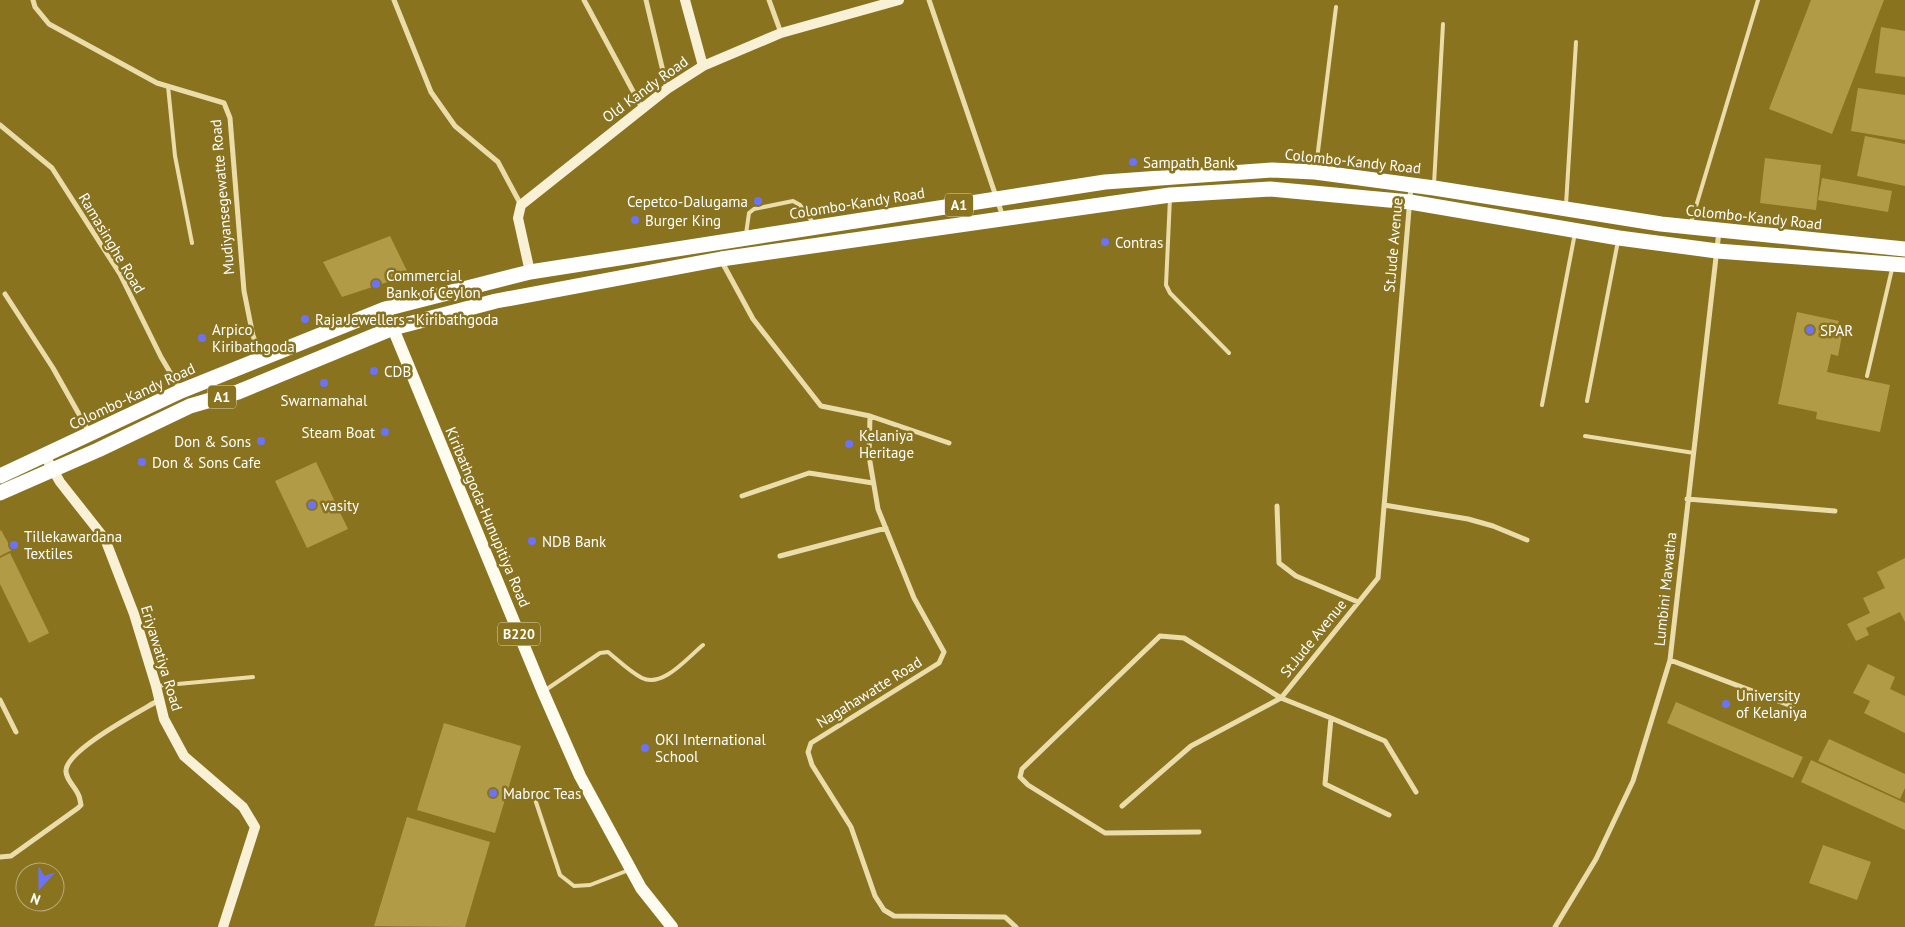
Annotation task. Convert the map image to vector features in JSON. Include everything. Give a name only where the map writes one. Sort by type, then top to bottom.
[{"type":"highway","name":"Colombo-Kandy Road","points":[[0,476],[181,391],[385,309],[530,272],[1105,182],[1209,173],[1272,170],[1316,172],[1434,188],[1690,228],[1905,249]]},
{"type":"highway","name":"A1","points":[[0,493],[190,406],[238,392],[393,328],[496,301],[721,259],[1170,195],[1270,189],[1410,202],[1619,238],[1717,251],[1899,265]]},
{"type":"main road","name":"Kiribathgoda-Hunupitiya Road","points":[[385,309],[543,692],[580,776],[641,888],[672,927]]},
{"type":"street","name":"Mudiyansegewatte Road","points":[[34,0],[35,7],[49,24],[157,83],[224,103],[230,118],[244,291],[253,336],[262,357]]},
{"type":"street","points":[[394,0],[431,92],[456,126],[498,162],[521,205],[518,218],[530,272]]},
{"type":"street","points":[[584,0],[642,108]]},
{"type":"street","points":[[646,0],[667,89]]},
{"type":"street","points":[[685,0],[703,66]]},
{"type":"street","points":[[769,0],[781,33]]},
{"type":"street","name":"Old Kandy Road","points":[[521,205],[642,108],[703,66],[781,33],[899,0]]},
{"type":"street","points":[[929,0],[1003,218]]},
{"type":"street","name":"Ramasinghe Road","points":[[0,125],[52,168],[120,274],[161,356],[181,391]]},
{"type":"street","name":"St.Jude Avenue","points":[[1199,832],[1105,833],[1028,785],[1020,777],[1022,769],[1160,636],[1184,638],[1281,698],[1378,578],[1411,185]]},
{"type":"street","name":"Lumbini Mawatha","points":[[1554,927],[1596,859],[1633,781],[1670,660],[1719,231]]},
{"type":"street","points":[[715,243],[721,259],[753,319],[815,401],[821,406],[870,416],[949,443]]},
{"type":"street","points":[[5,294],[53,368],[90,435]]},
{"type":"street","name":"Nagahawatte Road","points":[[870,416],[869,456],[878,509],[914,598],[944,652],[939,663],[811,743],[808,752],[812,765],[851,826],[875,896],[884,910],[894,916],[1005,917],[1016,927]]},
{"type":"street","name":"Eriyawatiya Road","points":[[45,456],[53,470],[105,539],[134,614],[164,719],[184,756],[243,807],[255,827],[223,927]]},
{"type":"street","points":[[742,496],[808,473],[873,482]]},
{"type":"street","points":[[1687,499],[1835,511]]},
{"type":"street","points":[[1384,505],[1468,519],[1493,526],[1527,540]]},
{"type":"street","points":[[1277,506],[1279,563],[1296,576],[1358,602]]},
{"type":"street","points":[[780,556],[886,528]]},
{"type":"street","points":[[1670,660],[1792,706]]},
{"type":"street","points":[[1122,806],[1192,746],[1281,698],[1384,741],[1416,792]]},
{"type":"street","points":[[0,700],[16,732]]},
{"type":"street","points":[[0,858],[12,856],[80,805],[80,796],[66,770],[69,762],[102,733],[159,700]]},
{"type":"street","points":[[1331,718],[1325,784],[1389,815]]},
{"type":"lane","points":[[1690,228],[1758,0]]},
{"type":"lane","points":[[1316,172],[1336,7]]},
{"type":"lane","points":[[1434,188],[1443,24]]},
{"type":"lane","points":[[1566,210],[1576,42]]},
{"type":"lane","points":[[168,86],[175,156],[192,243]]},
{"type":"lane","points":[[1170,195],[1166,285],[1170,293],[1229,353]]},
{"type":"lane","points":[[745,238],[749,213],[754,209],[793,201],[800,205],[816,227]]},
{"type":"lane","points":[[1542,405],[1576,230]]},
{"type":"lane","points":[[1587,401],[1619,238]]},
{"type":"lane","points":[[1867,376],[1899,265]]},
{"type":"lane","points":[[1585,436],[1694,453]]},
{"type":"lane","points":[[543,692],[600,653],[608,652],[640,678],[652,681],[663,678],[703,645]]},
{"type":"lane","points":[[156,686],[253,677]]},
{"type":"lane","points":[[533,793],[560,875],[574,886],[590,886],[631,870]]},
{"type":"building","points":[[1811,0],[1884,0],[1832,134],[1769,109]]},
{"type":"building","points":[[1881,27],[1905,31],[1905,77],[1875,73]]},
{"type":"building","points":[[1858,88],[1905,95],[1905,140],[1851,131]]},
{"type":"building","points":[[1865,136],[1905,144],[1905,186],[1857,176]]},
{"type":"building","points":[[1765,158],[1821,165],[1816,210],[1760,203]]},
{"type":"building","points":[[1822,178],[1892,191],[1888,212],[1818,200]]},
{"type":"building","points":[[390,236],[409,275],[342,297],[323,262]]},
{"type":"building","points":[[1797,312],[1839,321],[1838,324],[1844,325],[1838,356],[1831,354],[1827,372],[1890,385],[1880,432],[1816,419],[1817,412],[1778,404]]},
{"type":"building","name":"vasity","points":[[316,462],[348,529],[307,548],[275,481]]},
{"type":"building","points":[[0,531],[12,550],[0,556]]},
{"type":"building","points":[[10,553],[49,633],[29,643],[0,584],[0,558]]},
{"type":"building","points":[[1905,558],[1905,622],[1900,612],[1866,628],[1869,635],[1856,641],[1847,624],[1870,613],[1863,598],[1885,588],[1877,572]]},
{"type":"building","points":[[1868,664],[1895,677],[1890,689],[1905,696],[1905,733],[1864,713],[1870,701],[1853,693]]},
{"type":"building","points":[[1676,702],[1803,757],[1793,778],[1667,723]]},
{"type":"building","points":[[444,723],[521,746],[495,833],[417,810]]},
{"type":"building","points":[[1829,739],[1905,774],[1905,788],[1900,799],[1818,761]]},
{"type":"building","points":[[1811,760],[1905,803],[1905,830],[1801,782]]},
{"type":"building","points":[[407,817],[490,842],[465,927],[374,926]]},
{"type":"building","points":[[1823,845],[1871,862],[1857,900],[1809,883]]},
{"type":"place","name":"Sampath Bank","points":[[1133,162]]},
{"type":"place","name":"Cepetco-Dalugama","points":[[758,201]]},
{"type":"place","name":"Burger King","points":[[635,220]]},
{"type":"place","name":"Contras","points":[[1105,242]]},
{"type":"place","name":"Commercial Bank of Ceylon","points":[[376,284]]},
{"type":"place","name":"Raja Jewellers - Kiribathgoda","points":[[305,319]]},
{"type":"place","name":"SPAR","points":[[1810,330]]},
{"type":"place","name":"Arpico Kiribathgoda","points":[[202,338]]},
{"type":"place","name":"CDB","points":[[374,371]]},
{"type":"place","name":"Swarnamahal","points":[[324,383]]},
{"type":"place","name":"Steam Boat","points":[[385,432]]},
{"type":"place","name":"Don & Sons","points":[[261,441]]},
{"type":"place","name":"Kelaniya Heritage","points":[[849,444]]},
{"type":"place","name":"Don & Sons Cafe","points":[[142,462]]},
{"type":"place","name":"vasity","points":[[312,505]]},
{"type":"place","name":"NDB Bank","points":[[532,541]]},
{"type":"place","name":"Tillekawardana Textiles","points":[[14,545]]},
{"type":"place","name":"University of Kelaniya","points":[[1726,704]]},
{"type":"place","name":"OKI International School","points":[[645,748]]},
{"type":"place","name":"Mabroc Teas","points":[[493,793]]}]
